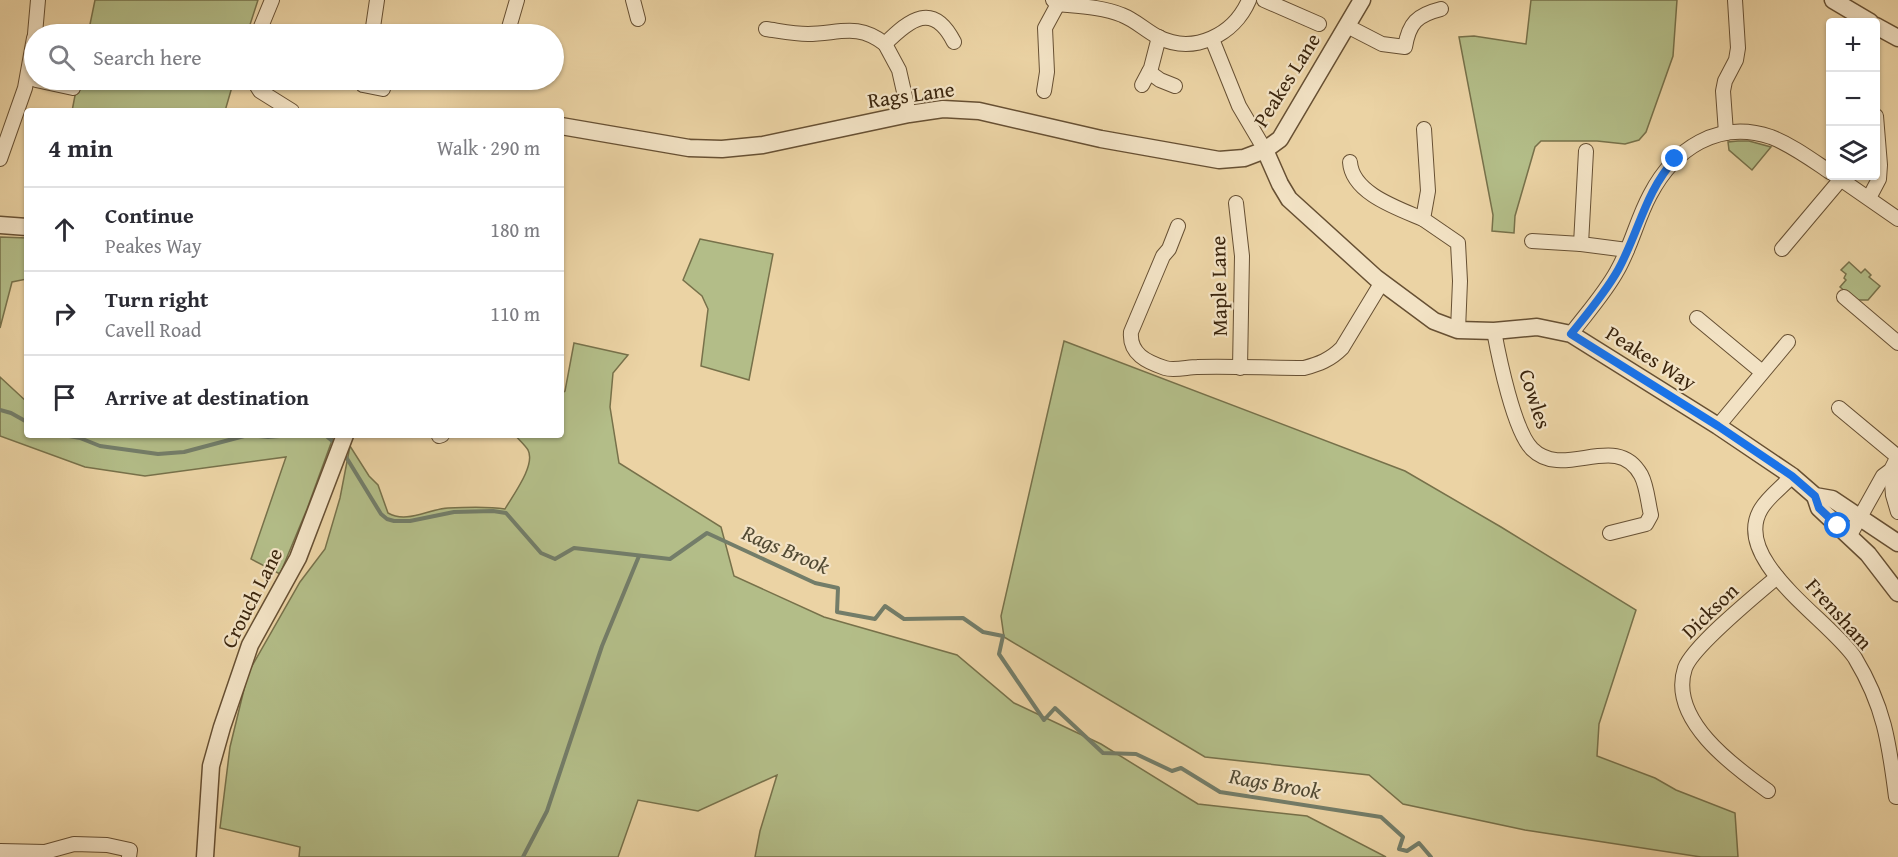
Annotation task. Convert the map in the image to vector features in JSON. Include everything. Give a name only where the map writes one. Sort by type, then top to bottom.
[{"type":"street","points":[[36,24],[38,0]]},
{"type":"street","points":[[262,24],[272,0]]},
{"type":"street","points":[[373,24],[377,0]]},
{"type":"street","points":[[510,24],[517,0]]},
{"type":"street","points":[[633,0],[638,19]]},
{"type":"street","points":[[1044,91],[1047,72],[1045,28],[1055,2],[1109,6],[1159,37],[1182,44],[1200,43],[1228,30],[1243,14],[1249,0]]},
{"type":"street","points":[[1264,0],[1319,24]]},
{"type":"street","name":"Peakes Lane","points":[[1265,150],[1280,139],[1286,131],[1362,0]]},
{"type":"street","points":[[1726,133],[1723,91],[1725,81],[1736,60],[1738,48],[1735,0]]},
{"type":"street","points":[[1833,0],[1863,18]]},
{"type":"street","points":[[1347,26],[1382,44],[1405,47],[1410,27],[1430,12],[1441,9]]},
{"type":"street","points":[[885,44],[902,26],[921,17],[943,24],[954,42]]},
{"type":"street","points":[[766,29],[804,34],[835,30],[861,31],[885,44],[899,70],[909,114]]},
{"type":"street","points":[[1880,29],[1898,38]]},
{"type":"street","points":[[1142,84],[1149,72],[1159,37]]},
{"type":"street","points":[[1212,39],[1239,106],[1265,150]]},
{"type":"street","points":[[1149,72],[1160,80],[1175,86]]},
{"type":"street","points":[[0,159],[28,90]]},
{"type":"street","points":[[259,90],[287,108]]},
{"type":"street","name":"Rags Lane","points":[[564,127],[689,148],[722,149],[763,145],[909,114],[944,109],[979,111],[1101,139],[1219,160],[1244,158],[1265,150]]},
{"type":"street","points":[[1869,198],[1879,179],[1880,172],[1876,126]]},
{"type":"street","points":[[1423,219],[1428,191],[1424,129]]},
{"type":"street","points":[[1571,334],[1617,271],[1649,196],[1667,168],[1697,143],[1726,133],[1754,133],[1788,146],[1826,169]]},
{"type":"street","name":"Peakes Way","points":[[1265,150],[1289,199],[1382,282],[1434,321],[1458,330],[1494,331],[1537,327],[1571,334],[1718,426],[1792,476],[1815,496],[1832,500],[1898,543]]},
{"type":"street","points":[[1581,244],[1586,151]]},
{"type":"street","points":[[1350,162],[1351,173],[1362,188],[1423,219],[1458,243],[1460,249],[1458,330]]},
{"type":"street","points":[[1782,249],[1832,180]]},
{"type":"street","points":[[1843,180],[1898,219]]},
{"type":"street","name":"Maple Lane","points":[[1236,203],[1242,256],[1240,368]]},
{"type":"street","points":[[0,225],[24,227]]},
{"type":"street","points":[[1178,226],[1131,332],[1132,348],[1139,356],[1167,369],[1304,368],[1320,364],[1333,357],[1351,335],[1382,282]]},
{"type":"street","points":[[1532,241],[1627,250]]},
{"type":"street","points":[[1844,297],[1898,343]]},
{"type":"street","points":[[1697,318],[1762,372]]},
{"type":"street","name":"Cowles","points":[[1494,331],[1516,421],[1523,438],[1532,449],[1542,457],[1555,462],[1604,454],[1619,456],[1632,464],[1641,476],[1651,515],[1646,524],[1610,533]]},
{"type":"street","points":[[1718,426],[1788,342]]},
{"type":"street","points":[[1839,408],[1898,457],[1891,470],[1883,476],[1850,535]]},
{"type":"street","name":"Crouch Lane","points":[[205,857],[211,766],[222,727],[250,645],[298,558],[344,438]]},
{"type":"street","points":[[1891,470],[1893,495],[1898,513]]},
{"type":"street","name":"Frensham","points":[[1792,476],[1760,511],[1755,528],[1757,544],[1761,556],[1777,577],[1830,629],[1853,656],[1870,684],[1884,718],[1896,797]]},
{"type":"street","name":"Peakes Way","points":[[1815,496],[1819,508],[1873,559],[1898,591]]},
{"type":"street","name":"Dickson","points":[[1768,791],[1738,770],[1699,729],[1688,712],[1683,692],[1686,668],[1697,650],[1777,577]]},
{"type":"street","points":[[0,851],[46,854],[74,844],[107,845],[130,850],[129,857]]},
{"type":"green space","points":[[95,0],[258,0],[250,24],[90,24]]},
{"type":"green space","points":[[1531,0],[1677,0],[1673,56],[1646,132],[1639,140],[1625,144],[1597,141],[1541,141],[1535,147],[1515,216],[1514,233],[1492,231],[1493,215],[1459,37],[1474,36],[1526,44]]},
{"type":"green space","points":[[76,90],[231,90],[226,108],[73,108]]},
{"type":"green space","points":[[1749,141],[1771,147],[1752,170],[1729,150],[1728,142]]},
{"type":"green space","points":[[0,237],[24,238],[24,280],[12,282],[0,328]]},
{"type":"green space","points":[[700,239],[773,254],[749,380],[701,366],[708,309],[702,296],[683,280]]},
{"type":"green space","points":[[1849,262],[1861,273],[1865,269],[1871,275],[1869,277],[1880,286],[1868,300],[1855,300],[1840,287],[1846,280],[1844,278],[1846,274],[1841,270]]},
{"type":"green space","points":[[1064,341],[1405,471],[1636,610],[1599,724],[1597,756],[1655,778],[1676,790],[1735,813],[1738,857],[1701,857],[1525,830],[1403,804],[1369,775],[1205,757],[1004,637],[1001,616]]},
{"type":"green space","points":[[574,343],[628,355],[613,373],[610,407],[619,463],[721,527],[734,576],[824,617],[957,655],[1014,703],[1101,744],[1198,804],[1307,816],[1386,857],[755,857],[760,831],[777,775],[698,811],[638,800],[618,857],[299,857],[300,847],[220,828],[230,747],[248,673],[300,582],[325,549],[340,498],[350,446],[369,476],[378,485],[388,513],[395,516],[410,517],[448,508],[505,509],[529,464],[528,450],[518,438],[564,438],[565,391]]},
{"type":"green space","points":[[0,377],[24,399],[24,438],[333,438],[280,574],[251,559],[286,457],[145,476],[85,467],[0,436]]},
{"type":"waterway","name":"Rags Brook","points":[[0,410],[24,420]]},
{"type":"waterway","name":"Rags Brook","points":[[80,438],[100,446],[158,454],[184,452],[237,438]]},
{"type":"waterway","name":"Rags Brook","points":[[329,438],[336,444]]},
{"type":"waterway","name":"Rags Brook","points":[[343,452],[381,514],[394,521],[410,521],[454,512],[506,513],[541,553],[555,559],[574,548],[670,559],[707,533],[815,583],[838,588],[837,612],[875,619],[885,606],[904,619],[963,618],[983,632],[1003,636],[999,654],[1044,720],[1055,708],[1103,753],[1136,754],[1172,771],[1181,768],[1220,792],[1381,817],[1403,837],[1399,849],[1407,851],[1419,843],[1431,857]]},
{"type":"waterway","points":[[523,857],[547,811],[602,646],[639,556]]},
{"type":"route","points":[[1675,159],[1649,196],[1617,271],[1571,334],[1718,426],[1792,476],[1815,496],[1819,508],[1838,526]]}]
